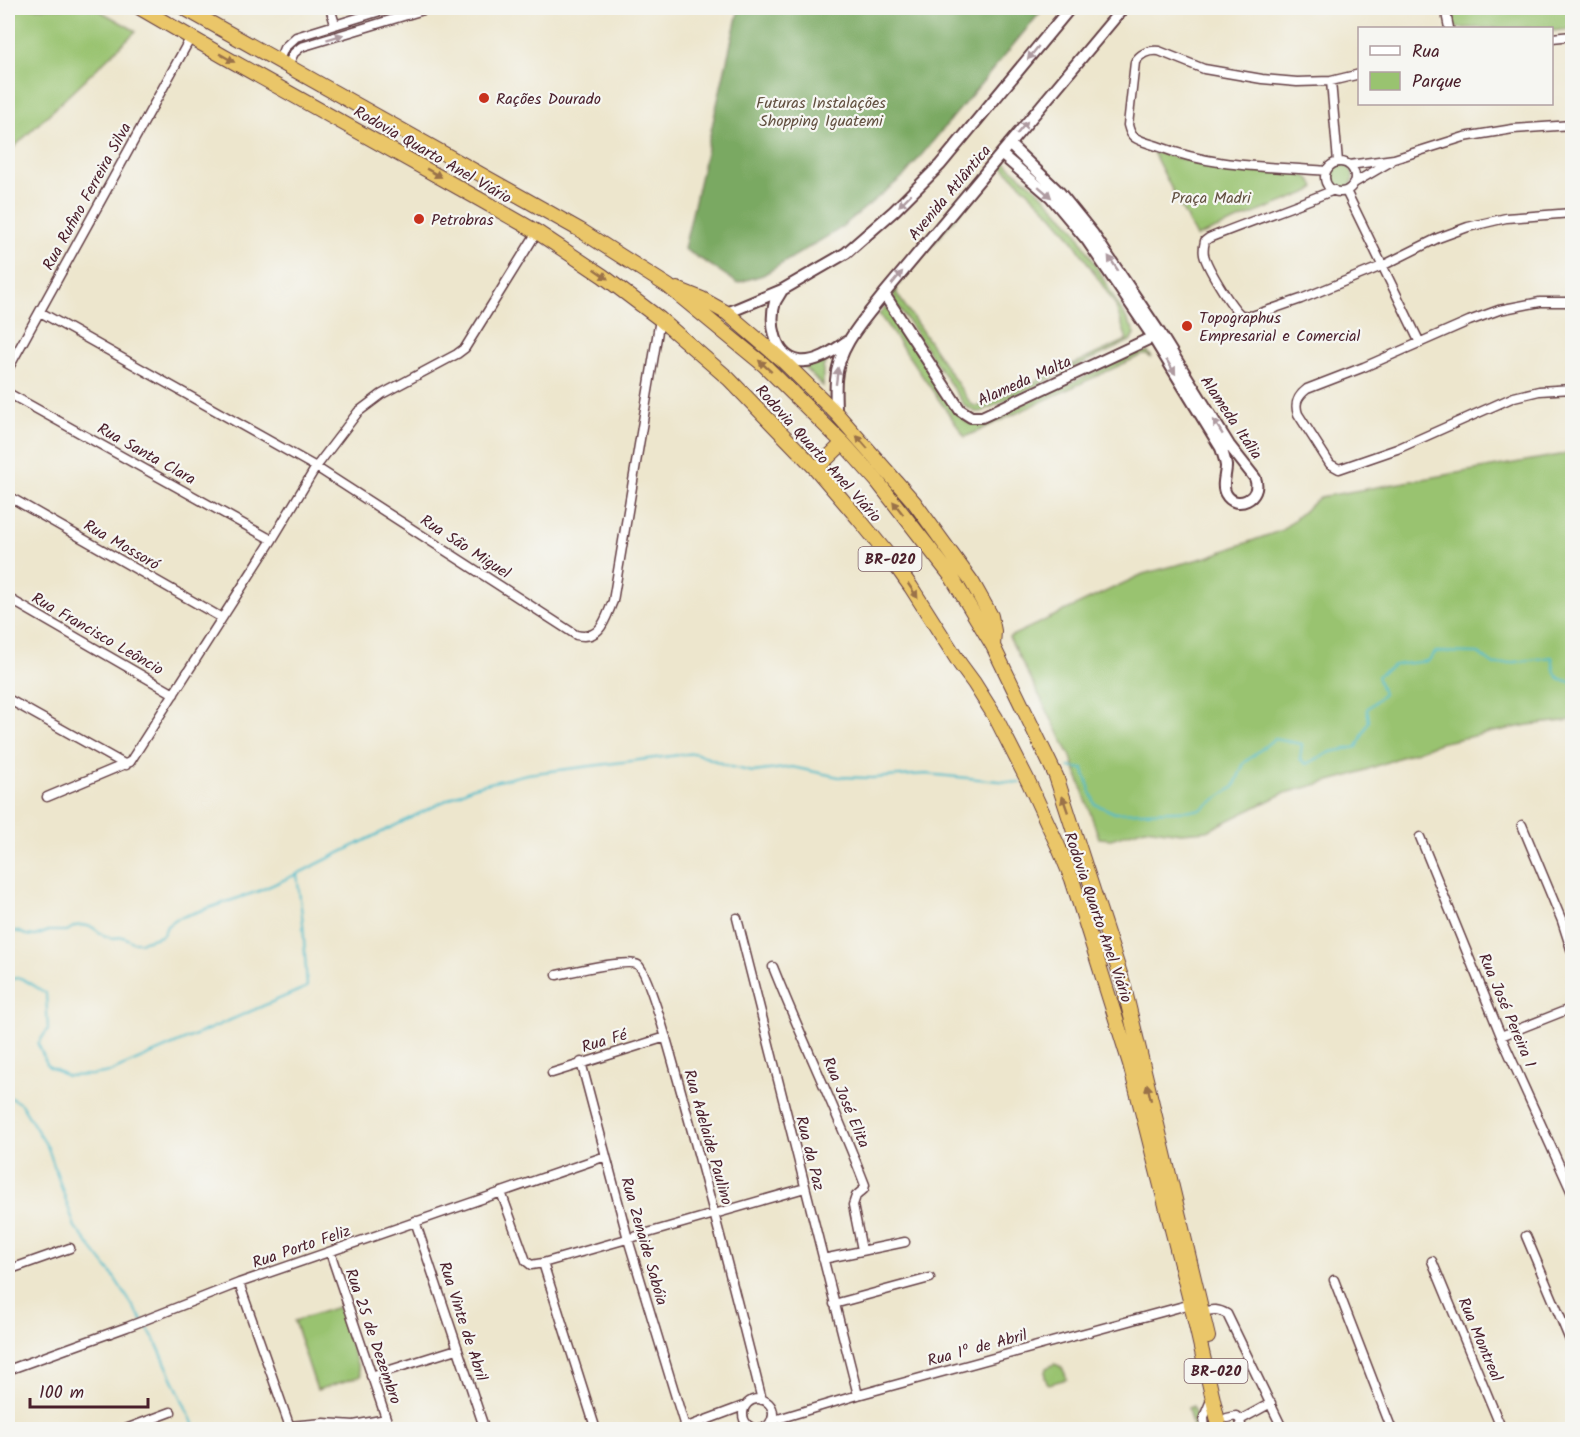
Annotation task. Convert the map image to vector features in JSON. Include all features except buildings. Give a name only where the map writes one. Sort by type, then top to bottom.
[{"type":"highway","name":"Rodovia Quarto Anel Viário","points":[[140,8],[537,232],[603,276],[660,319],[729,379],[816,469],[889,556],[991,709],[1072,879],[1130,1064],[1229,1424]]},
{"type":"highway","name":"Rodovia Quarto Anel Viário","points":[[184,8],[580,230],[668,286],[764,365],[843,443],[877,481],[951,576],[993,646],[1056,776],[1123,983],[1197,1308],[1213,1397],[1229,1424]]},
{"type":"highway","points":[[278,86],[283,62]]},
{"type":"highway","points":[[401,155],[410,135]]},
{"type":"highway","points":[[668,286],[702,299],[727,313],[784,362],[836,413],[914,502],[972,582],[992,616],[993,646]]},
{"type":"highway","points":[[816,469],[843,443]]},
{"type":"street","points":[[330,8],[335,24]]},
{"type":"street","points":[[283,62],[284,48],[296,37],[390,8]]},
{"type":"street","points":[[283,62],[301,47],[430,8]]},
{"type":"street","name":"Avenida Atlântica","points":[[727,313],[782,290],[846,253],[894,211],[940,165],[1070,8]]},
{"type":"street","name":"Avenida Atlântica","points":[[836,413],[836,380],[842,354],[849,340],[884,294],[1123,8]]},
{"type":"street","points":[[1445,8],[1449,27]]},
{"type":"street","points":[[1553,38],[1572,36]]},
{"type":"street","name":"Rua Rufino Ferreira Silva","points":[[8,369],[191,37]]},
{"type":"street","points":[[1326,171],[1208,161],[1177,153],[1136,138],[1130,133],[1128,125],[1135,62],[1138,56],[1152,50],[1160,51],[1204,69],[1262,79],[1297,82],[1331,81],[1358,74]]},
{"type":"street","points":[[1331,81],[1338,162]]},
{"type":"street","points":[[1394,159],[1341,192],[1334,190],[1326,182],[1326,171],[1338,162],[1350,165],[1394,159],[1464,137],[1514,129],[1572,125]]},
{"type":"street","name":"Alameda Itália","points":[[1001,154],[1052,197],[1158,332],[1225,457],[1224,488],[1226,495],[1237,502],[1252,498],[1257,483],[1255,478],[1229,445],[1158,332],[1093,234],[1059,192],[1009,144]]},
{"type":"street","points":[[1350,165],[1355,174],[1354,183]]},
{"type":"street","points":[[1334,190],[1205,241],[1204,256],[1231,305],[1241,315],[1252,316],[1301,299],[1468,227],[1506,218],[1572,213]]},
{"type":"street","points":[[1346,190],[1420,343]]},
{"type":"street","points":[[46,797],[126,765],[134,758],[316,467],[358,412],[371,401],[465,348],[537,232]]},
{"type":"street","points":[[782,290],[776,301],[773,315],[774,329],[783,352],[789,358],[800,361],[813,360],[829,354],[849,340]]},
{"type":"street","name":"Alameda Malta","points":[[884,294],[960,410],[970,417],[982,417],[1158,332]]},
{"type":"street","points":[[1572,302],[1540,302],[1499,310],[1469,321],[1307,389],[1300,394],[1296,408],[1330,464],[1339,469],[1397,449],[1514,397],[1539,391],[1572,389]]},
{"type":"street","name":"Rua São Miguel","points":[[40,312],[316,467],[576,635],[584,637],[593,635],[601,628],[613,601],[660,319]]},
{"type":"street","name":"Rua Santa Clara","points":[[8,393],[272,540]]},
{"type":"street","points":[[1226,468],[1242,461]]},
{"type":"street","name":"Rua Mossoró","points":[[8,496],[222,618]]},
{"type":"street","name":"Rua Francisco Leôncio","points":[[8,598],[174,694]]},
{"type":"street","points":[[8,699],[126,765]]},
{"type":"street","points":[[1522,825],[1562,921],[1572,952]]},
{"type":"street","name":"Rua José Pereira 1","points":[[1420,837],[1501,1036],[1572,1193]]},
{"type":"street","name":"Rua da Paz","points":[[737,918],[858,1395]]},
{"type":"street","name":"Rua Adelaide Paulino","points":[[557,975],[616,963],[633,963],[643,970],[666,1037],[715,1214],[762,1400]]},
{"type":"street","name":"Rua José Elita","points":[[773,967],[845,1132],[864,1185],[864,1189],[856,1196],[853,1205],[862,1250]]},
{"type":"street","points":[[1501,1036],[1572,1008]]},
{"type":"street","name":"Rua Fé","points":[[552,1073],[666,1037]]},
{"type":"street","name":"Rua Zenaide Sabóia","points":[[581,1062],[682,1428]]},
{"type":"street","name":"Rua Porto Feliz","points":[[8,1370],[239,1283],[606,1156]]},
{"type":"street","points":[[501,1192],[526,1261],[531,1265],[805,1188]]},
{"type":"street","name":"Rua Vinte de Abril","points":[[415,1221],[485,1430]]},
{"type":"street","points":[[1526,1236],[1572,1345]]},
{"type":"street","points":[[823,1259],[905,1242]]},
{"type":"street","points":[[8,1270],[70,1248]]},
{"type":"street","name":"Rua 25 de Dezembro","points":[[330,1252],[390,1430]]},
{"type":"street","name":"Rua Montreal","points":[[1432,1261],[1502,1430]]},
{"type":"street","points":[[543,1263],[596,1430]]},
{"type":"street","points":[[834,1304],[930,1278]]},
{"type":"street","points":[[1334,1280],[1392,1430]]},
{"type":"street","points":[[239,1283],[290,1428],[324,1423],[354,1425],[386,1419]]},
{"type":"street","points":[[1197,1308],[1220,1310],[1227,1314],[1283,1430]]},
{"type":"street","name":"Rua 1º de Abril","points":[[771,1421],[858,1395],[1197,1308]]},
{"type":"street","points":[[371,1376],[457,1349]]},
{"type":"street","points":[[1205,1430],[1204,1417],[1213,1397]]},
{"type":"street","points":[[682,1428],[746,1405],[753,1400],[762,1400],[769,1405],[772,1413],[771,1421],[760,1428],[749,1427],[743,1415],[746,1405]]},
{"type":"street","points":[[1229,1424],[1271,1403]]},
{"type":"street","points":[[123,1430],[171,1412]]},
{"type":"street","points":[[1229,1424],[1242,1430]]},
{"type":"green space","points":[[8,8],[95,8],[136,31],[8,153]]},
{"type":"green space","name":"Futuras Instalações Shopping Iguatemi","points":[[739,8],[1044,8],[904,176],[838,230],[763,275],[737,283],[684,249]]},
{"type":"green space","points":[[1447,8],[1572,8],[1572,29],[1553,31],[1553,27],[1451,27]]},
{"type":"green space","name":"Praça Madri","points":[[1153,152],[1217,167],[1299,174],[1309,178],[1315,187],[1311,191],[1196,237]]},
{"type":"green space","points":[[999,158],[1037,189],[1075,229],[1133,329],[1134,335],[1130,341],[981,412],[975,412],[965,406],[895,302],[893,292]],"holes":[[[998,167],[1003,167],[1069,235],[1115,304],[1127,340],[980,406],[975,406],[971,404],[899,297],[897,287]]]},
{"type":"green space","points":[[1340,164],[1349,168],[1353,177],[1349,186],[1340,190],[1331,186],[1327,177],[1331,168]]},
{"type":"green space","points":[[885,307],[888,308],[957,413],[971,424],[983,422],[1140,352],[1148,352],[1152,358],[1142,355],[965,437],[879,314]]},
{"type":"green space","points":[[827,360],[823,368],[823,386],[799,363]]},
{"type":"green space","points":[[1572,453],[1572,720],[1528,725],[1439,743],[1352,775],[1282,794],[1207,831],[1181,833],[1145,828],[1111,839],[1099,838],[1071,757],[1009,637],[1143,574],[1207,557],[1282,530],[1320,497]]},
{"type":"green space","points":[[338,1307],[361,1376],[317,1390],[294,1321]]},
{"type":"green space","points":[[1054,1364],[1064,1371],[1067,1379],[1049,1384],[1045,1379],[1045,1370]]},
{"type":"green space","points":[[1193,1406],[1199,1429],[1193,1429],[1188,1408]]},
{"type":"waterway","points":[[1069,767],[1083,769],[1095,804],[1115,813],[1200,810],[1234,787],[1244,763],[1274,739],[1302,744],[1300,759],[1306,764],[1331,752],[1357,747],[1369,721],[1367,709],[1383,694],[1377,676],[1394,665],[1428,661],[1436,652],[1478,653],[1494,665],[1552,657],[1556,675],[1572,682]]},
{"type":"waterway","points":[[8,932],[17,931],[35,936],[49,931],[67,931],[82,925],[92,927],[103,935],[112,938],[124,937],[133,942],[161,936],[167,926],[176,919],[259,891],[473,787],[527,774],[695,753],[731,767],[753,772],[792,767],[839,777],[872,778],[926,774],[1020,783]]},
{"type":"waterway","points":[[8,979],[21,978],[46,993],[48,1029],[38,1044],[48,1066],[67,1076],[110,1072],[307,987],[297,874]]},
{"type":"waterway","points":[[8,1096],[21,1104],[48,1148],[75,1227],[112,1274],[155,1340],[196,1430]]},
{"type":"place","name":"Rações Dourado","points":[[484,98]]},
{"type":"place","name":"Petrobras","points":[[419,219]]},
{"type":"place","name":"Topographus Empresarial e Comercial","points":[[1187,326]]}]
